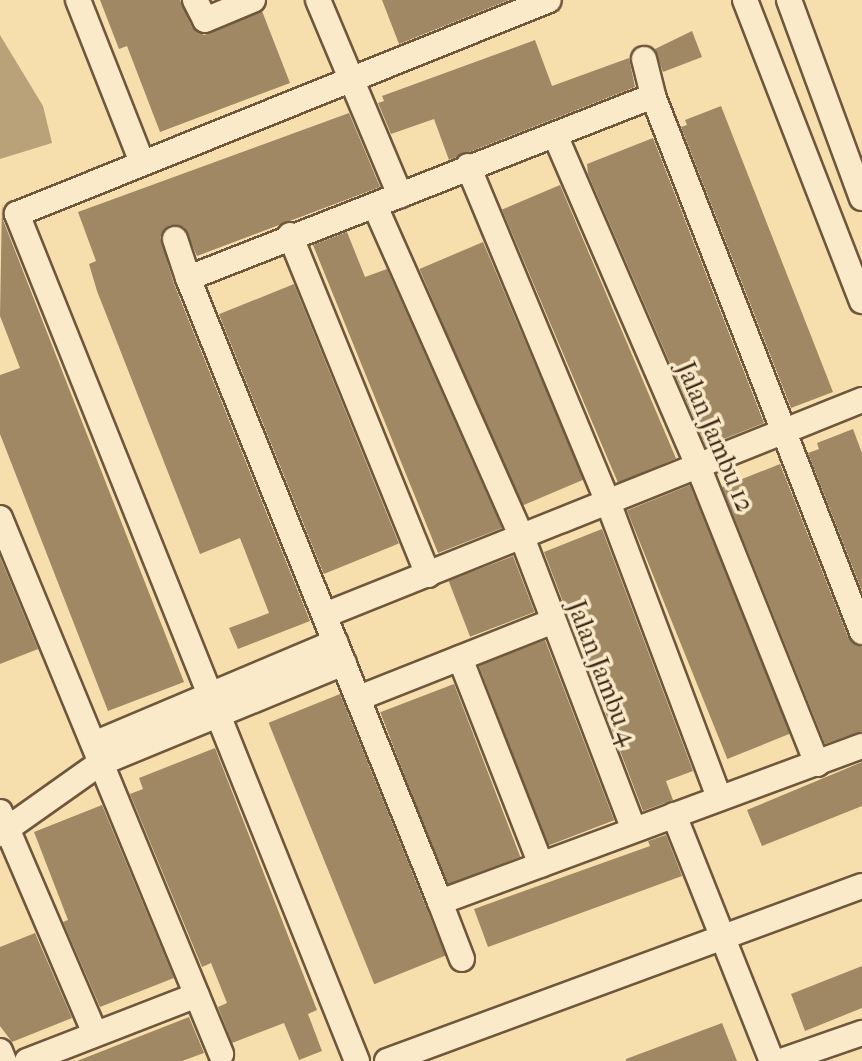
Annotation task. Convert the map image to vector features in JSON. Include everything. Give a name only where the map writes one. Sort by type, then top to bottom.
[{"type":"street","points":[[78,0],[141,160]]},
{"type":"street","points":[[195,0],[205,20],[253,0]]},
{"type":"street","points":[[318,0],[400,195]]},
{"type":"street","points":[[357,1061],[218,704],[9,217],[141,160],[350,81],[549,0]]},
{"type":"street","points":[[745,0],[862,301]]},
{"type":"street","points":[[789,0],[862,198]]},
{"type":"street","points":[[644,59],[653,96],[862,632]]},
{"type":"street","points":[[188,278],[290,235],[375,206],[468,166],[653,96]]},
{"type":"street","name":"Jalan Jambu 12","points":[[555,135],[698,466],[817,764]]},
{"type":"street","points":[[468,166],[608,502],[719,798]]},
{"type":"street","name":"Jalan Jambu 4","points":[[375,206],[522,537],[551,622],[633,828]]},
{"type":"street","points":[[290,235],[428,575]]},
{"type":"street","points":[[175,239],[462,959]]},
{"type":"street","points":[[325,615],[862,400]]},
{"type":"street","points":[[0,518],[221,1054]]},
{"type":"street","points":[[359,698],[551,622]]},
{"type":"street","points":[[95,1034],[2,826],[97,754],[340,653]]},
{"type":"street","points":[[460,658],[541,865]]},
{"type":"street","points":[[440,902],[633,828],[862,746]]},
{"type":"street","points":[[674,815],[772,1061]]},
{"type":"street","points":[[387,1061],[862,886]]},
{"type":"street","points":[[27,1061],[197,995]]},
{"type":"street","points":[[781,1061],[822,1055],[862,1033]]},
{"type":"street","points":[[0,1051],[4,1061]]},
{"type":"shaded area","points":[[0,35],[43,106],[52,143],[0,159]]},
{"type":"building","points":[[100,0],[180,0],[192,27],[204,35],[262,11],[290,83],[160,132],[127,46],[119,49]]},
{"type":"building","points":[[382,0],[509,0],[399,44]]},
{"type":"building","points":[[692,31],[702,57],[663,72],[655,49]]},
{"type":"building","points":[[535,40],[552,86],[629,58],[635,87],[449,160],[434,119],[391,134],[378,103],[384,101],[382,96]]},
{"type":"building","points":[[721,106],[833,392],[791,408],[681,127],[687,125],[685,120]]},
{"type":"building","points":[[349,113],[380,187],[197,256],[184,227],[170,225],[160,237],[174,284],[310,621],[238,649],[229,628],[269,613],[240,538],[200,554],[97,291],[89,264],[96,261],[78,212]]},
{"type":"building","points":[[653,138],[764,423],[706,446],[588,174],[587,164]]},
{"type":"building","points":[[560,185],[676,458],[618,483],[502,210]]},
{"type":"building","points":[[2,202],[3,220],[184,682],[108,711],[0,434],[0,375],[20,368],[0,316]]},
{"type":"building","points":[[347,232],[365,277],[387,269],[502,528],[438,553],[313,245]]},
{"type":"building","points":[[483,242],[584,479],[520,506],[419,269]]},
{"type":"building","points":[[294,284],[399,544],[324,574],[219,314]]},
{"type":"building","points":[[853,429],[862,453],[862,591],[808,453],[819,449],[817,443]]},
{"type":"building","points":[[780,464],[848,637],[862,647],[862,731],[825,744],[722,487]]},
{"type":"building","points":[[690,485],[790,733],[727,759],[627,510]]},
{"type":"building","points":[[602,529],[693,771],[666,781],[673,800],[643,811],[544,552]]},
{"type":"building","points":[[513,556],[535,612],[470,637],[449,581]]},
{"type":"building","points":[[0,557],[38,649],[0,664]]},
{"type":"building","points":[[545,640],[614,820],[548,846],[479,665]]},
{"type":"building","points":[[454,684],[520,857],[447,885],[380,712]]},
{"type":"building","points":[[340,694],[446,955],[374,984],[269,723]]},
{"type":"building","points":[[215,748],[317,1010],[308,1014],[322,1051],[299,1060],[284,1023],[232,1043],[218,1007],[227,1003],[211,963],[202,967],[130,794],[143,789],[139,778]]},
{"type":"building","points":[[862,762],[862,806],[762,846],[747,810]]},
{"type":"building","points":[[102,805],[174,978],[100,1007],[63,922],[68,920],[34,832]]},
{"type":"building","points":[[666,835],[682,876],[488,947],[474,909],[650,846],[648,841]]},
{"type":"building","points":[[35,933],[72,1018],[12,1042],[0,1026],[0,947]]},
{"type":"building","points":[[862,966],[862,1008],[805,1031],[791,994]]},
{"type":"building","points":[[189,1017],[204,1053],[182,1061],[77,1061]]},
{"type":"building","points":[[722,1023],[737,1061],[626,1061],[626,1059]]}]
